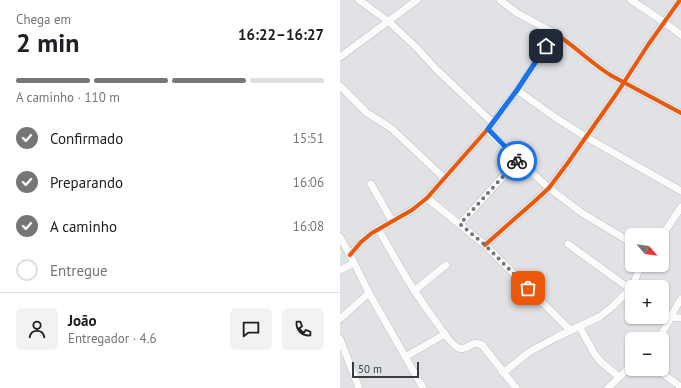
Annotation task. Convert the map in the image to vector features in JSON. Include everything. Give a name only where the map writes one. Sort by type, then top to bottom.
[{"type":"street","points":[[359,0],[388,21],[493,123]]},
{"type":"street","points":[[340,57],[417,0]]},
{"type":"street","points":[[500,0],[517,13],[556,34],[576,48],[601,69],[681,113]]},
{"type":"street","points":[[631,0],[681,35]]},
{"type":"street","points":[[485,245],[549,188],[624,83],[677,2]]},
{"type":"street","points":[[350,255],[361,242],[378,229],[412,210],[427,198],[493,123],[546,46],[556,34]]},
{"type":"street","points":[[340,86],[367,113],[391,128],[444,178]]},
{"type":"street","points":[[517,90],[586,137],[681,191]]},
{"type":"street","points":[[488,129],[518,160],[549,188],[582,213],[625,239]]},
{"type":"street","points":[[460,224],[518,160]]},
{"type":"street","points":[[371,184],[392,221]]},
{"type":"street","points":[[427,198],[485,245],[570,330]]},
{"type":"street","points":[[667,228],[681,207]]},
{"type":"street","points":[[378,229],[414,291],[454,345],[464,349],[474,343],[482,345],[516,388]]},
{"type":"street","points":[[340,237],[369,293],[423,388]]},
{"type":"street","points":[[568,244],[625,282]]},
{"type":"street","points":[[340,270],[354,263]]},
{"type":"street","points":[[414,291],[446,264]]},
{"type":"street","points":[[340,319],[369,293]]},
{"type":"street","points":[[503,373],[529,352],[570,330],[599,317],[625,295]]},
{"type":"street","points":[[662,332],[681,299]]},
{"type":"street","points":[[670,317],[681,318]]},
{"type":"street","points":[[579,326],[594,353],[601,362],[619,377]]},
{"type":"street","points":[[405,357],[445,334]]},
{"type":"street","points":[[340,339],[359,388]]},
{"type":"street","points":[[608,388],[625,371]]},
{"type":"street","points":[[666,376],[681,387]]},
{"type":"cycle path","points":[[485,245],[549,188],[617,93],[648,45],[680,0]]},
{"type":"cycle path","points":[[350,255],[361,242],[372,233],[412,210],[427,198],[493,123],[546,46],[556,34],[612,76],[681,113]]},
{"type":"way so far","points":[[517,161],[460,224],[485,245],[528,288]]},
{"type":"route","points":[[517,161],[518,160],[488,129],[517,90],[546,46]]}]
